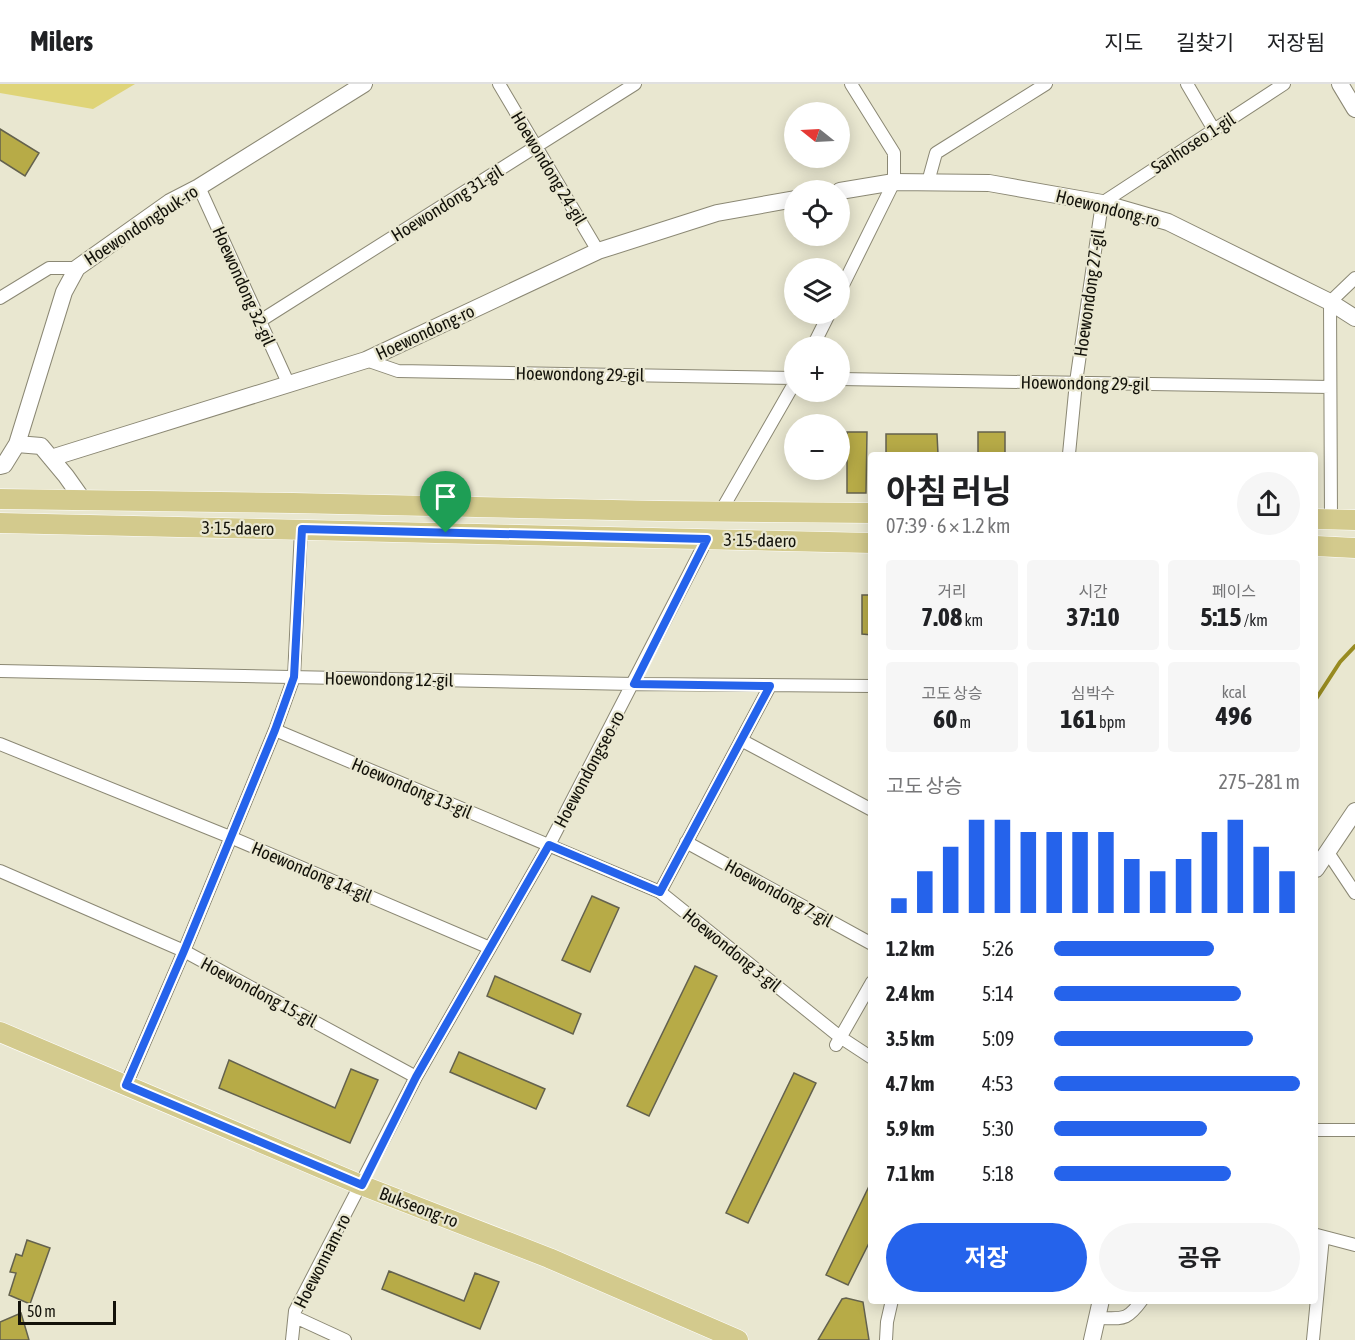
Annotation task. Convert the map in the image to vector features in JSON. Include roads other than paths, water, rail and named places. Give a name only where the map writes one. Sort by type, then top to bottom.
[{"type":"main road","name":"Hoewondongbuk-ro","points":[[17,444],[64,292],[77,268],[170,202],[199,188],[364,84]]},
{"type":"main road","points":[[1342,85],[1355,109]]},
{"type":"main road","name":"Hoewondong-ro","points":[[850,189],[894,182],[989,183],[1102,203],[1168,222],[1330,302],[1355,318]]},
{"type":"main road","name":"Hoewondong-ro","points":[[51,458],[366,360],[598,251],[717,213],[784,201]]},
{"type":"main road","points":[[0,466],[4,465],[17,444],[41,446],[82,500]]},
{"type":"main road","name":"3·15-daero","points":[[0,499],[659,512],[868,513]]},
{"type":"main road","points":[[1323,519],[1355,520]]},
{"type":"main road","name":"3·15-daero","points":[[0,523],[868,543]]},
{"type":"main road","points":[[1318,546],[1355,548]]},
{"type":"main road","points":[[1318,866],[1355,811]]},
{"type":"main road","name":"Bukseong-ro","points":[[0,1032],[362,1185],[549,1258],[738,1340]]},
{"type":"main road","points":[[1092,1340],[1100,1304]]},
{"type":"street","name":"Hoewondong 24-gil","points":[[499,84],[598,251]]},
{"type":"street","name":"Hoewondong 31-gil","points":[[260,321],[635,84]]},
{"type":"street","points":[[850,84],[894,153],[894,182],[850,271]]},
{"type":"street","points":[[928,182],[936,153],[1046,84]]},
{"type":"street","points":[[1187,84],[1214,130]]},
{"type":"street","name":"Sanhoseo 1-gil","points":[[1102,203],[1284,84]]},
{"type":"street","name":"Hoewondong 32-gil","points":[[199,188],[289,385]]},
{"type":"street","name":"Hoewondong 27-gil","points":[[1070,452],[1076,382],[1102,203]]},
{"type":"street","points":[[0,298],[49,268],[77,268]]},
{"type":"street","points":[[1323,519],[1330,387],[1330,302],[1355,278]]},
{"type":"street","name":"Hoewondong 29-gil","points":[[366,360],[398,371],[784,380]]},
{"type":"street","name":"Hoewondong 29-gil","points":[[850,379],[1330,387]]},
{"type":"street","points":[[721,511],[784,399]]},
{"type":"street","points":[[126,1085],[275,730],[294,677],[302,529]]},
{"type":"street","name":"Hoewondongseo-ro","points":[[362,1185],[416,1077],[549,845],[707,539]]},
{"type":"street","name":"Hoewondong 12-gil","points":[[0,671],[634,684],[868,686]]},
{"type":"street","points":[[660,892],[770,686]]},
{"type":"street","name":"Hoewondong 13-gil","points":[[275,730],[549,845]]},
{"type":"street","points":[[741,740],[868,808]]},
{"type":"street","name":"Hoewondong 14-gil","points":[[0,744],[230,837],[490,948]]},
{"type":"street","name":"Hoewondong 7-gil","points":[[686,842],[868,942]]},
{"type":"street","name":"Hoewondong 3-gil","points":[[549,845],[660,892],[838,1041],[868,1056]]},
{"type":"street","points":[[1327,851],[1355,893]]},
{"type":"street","name":"Hoewondong 15-gil","points":[[0,871],[184,951],[416,1077]]},
{"type":"street","points":[[838,1041],[868,988]]},
{"type":"street","points":[[1318,1130],[1355,1130]]},
{"type":"street","name":"Hoewonnam-ro","points":[[292,1340],[295,1311],[362,1185]]},
{"type":"street","points":[[1318,1253],[1319,1236],[1355,1245]]},
{"type":"street","points":[[886,1340],[891,1304]]},
{"type":"street","points":[[1097,1318],[1127,1318],[1139,1304]]},
{"type":"street","points":[[1313,1340],[1315,1304]]},
{"type":"street","points":[[295,1317],[345,1340]]},
{"type":"waterway","points":[[1318,696],[1340,662],[1355,646]]}]
